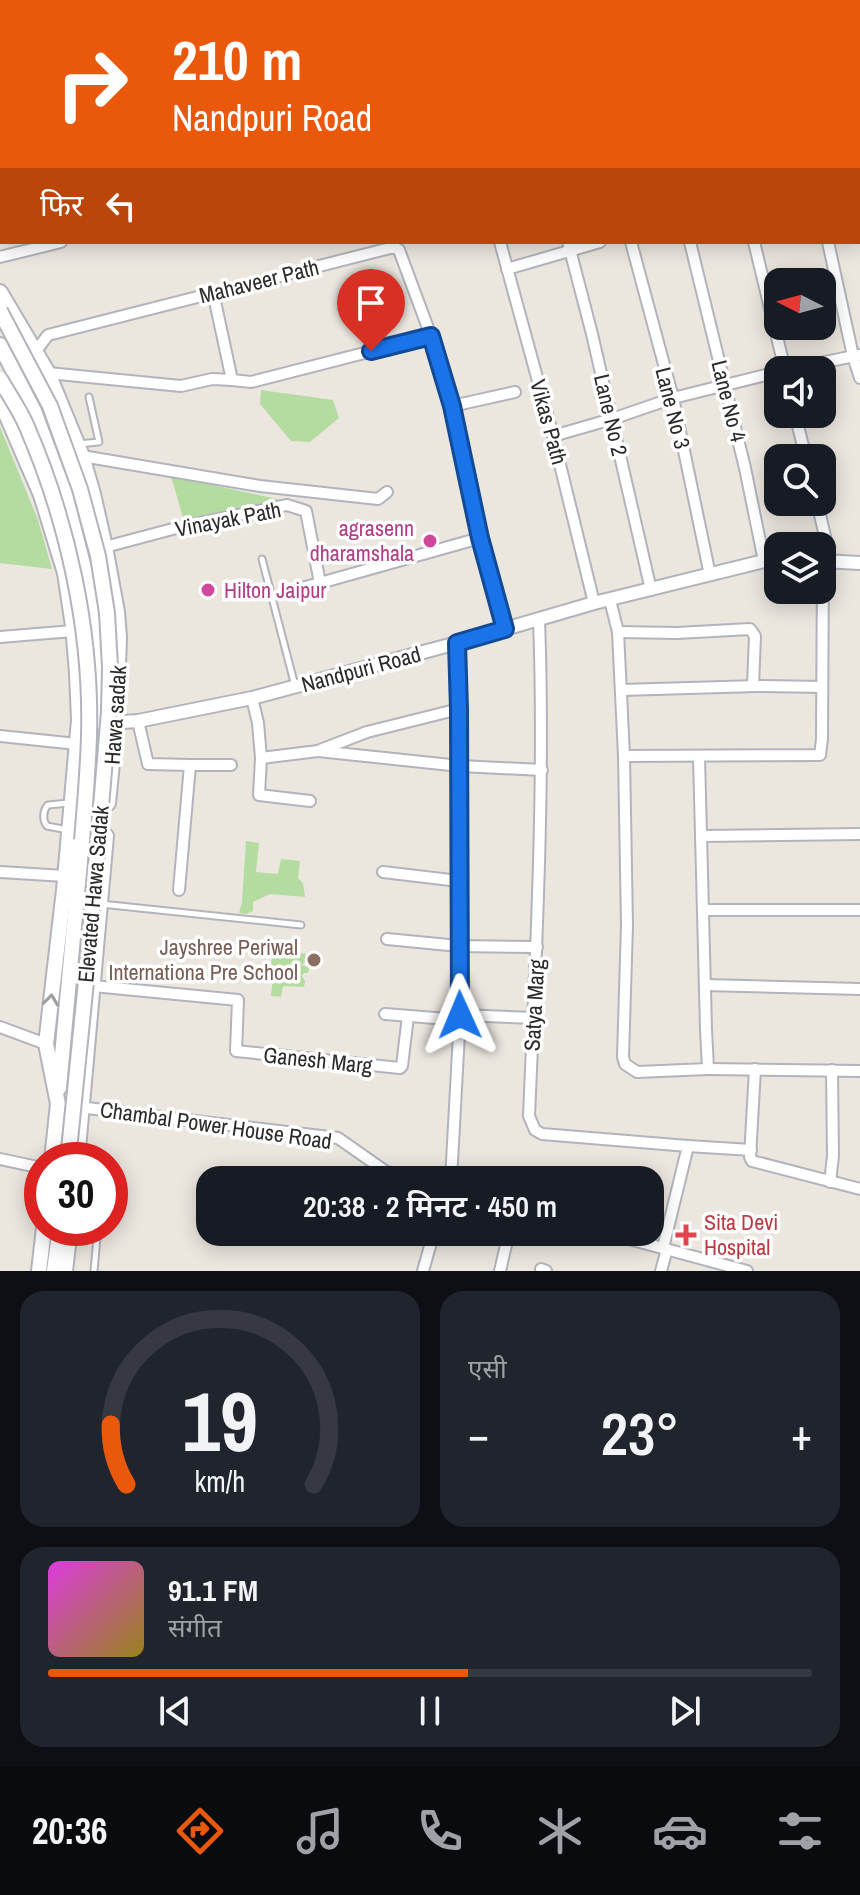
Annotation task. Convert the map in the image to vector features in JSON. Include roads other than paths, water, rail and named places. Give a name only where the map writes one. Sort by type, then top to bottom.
[{"type":"main road","name":"Hawa sadak","points":[[1,302],[48,373],[79,450],[93,494],[117,612],[116,723],[79,1142]]},
{"type":"main road","name":"Elevated Hawa Sadak","points":[[1,302],[50,406],[80,489],[98,556],[107,613],[109,711],[70,1142]]},
{"type":"main road","points":[[0,345],[34,411],[65,494],[87,580],[96,652],[97,722]]},
{"type":"main road","name":"Elevated Hawa Sadak","points":[[0,379],[26,425],[61,521],[73,569],[87,669],[89,721],[82,840],[58,1104]]},
{"type":"main road","name":"Hawa sadak","points":[[0,400],[41,495],[65,573],[73,631],[79,720],[46,1044],[58,1104],[54,1142]]},
{"type":"main road","points":[[39,1271],[42,1246]]},
{"type":"main road","points":[[54,1271],[57,1246]]},
{"type":"main road","points":[[65,1271],[68,1246]]},
{"type":"street","points":[[0,257],[53,244]]},
{"type":"street","name":"Vikas Path","points":[[501,244],[553,436],[594,603]]},
{"type":"street","name":"Lane No 3","points":[[632,244],[673,398],[710,575]]},
{"type":"street","name":"Lane No 4","points":[[690,244],[745,468],[764,561]]},
{"type":"street","points":[[754,244],[782,356]]},
{"type":"street","points":[[829,244],[860,378]]},
{"type":"street","points":[[507,269],[570,246]]},
{"type":"street","name":"Lane No 2","points":[[570,246],[651,590]]},
{"type":"street","name":"Mahaveer Path","points":[[36,351],[48,335],[394,247],[399,250],[431,336]]},
{"type":"street","points":[[213,292],[232,380]]},
{"type":"street","points":[[48,373],[181,386],[212,379],[251,382],[431,336],[452,406],[480,538],[505,629]]},
{"type":"street","points":[[836,359],[857,355]]},
{"type":"street","points":[[553,436],[673,398],[764,375]]},
{"type":"street","points":[[452,406],[515,392]]},
{"type":"street","points":[[79,450],[260,486],[378,499],[387,492]]},
{"type":"street","name":"Vinayak Path","points":[[105,547],[184,526],[287,505],[306,511],[320,583]]},
{"type":"street","points":[[291,591],[480,538]]},
{"type":"street","name":"Nandpuri Road","points":[[79,720],[138,721],[252,698],[594,603],[764,561]]},
{"type":"street","points":[[836,562],[860,563]]},
{"type":"street","points":[[610,600],[618,632],[624,756],[627,925],[625,1064],[637,1072],[708,1069],[860,1071]]},
{"type":"street","points":[[624,756],[820,755],[825,604]]},
{"type":"street","name":"Satya Marg","points":[[539,619],[542,770],[529,1116],[535,1130],[542,1134],[688,1146]]},
{"type":"street","points":[[618,632],[750,629],[755,636],[753,686]]},
{"type":"street","points":[[0,637],[73,631]]},
{"type":"street","points":[[452,1166],[460,1018],[457,643]]},
{"type":"street","points":[[621,690],[822,687]]},
{"type":"street","points":[[252,698],[261,758],[259,795],[310,801]]},
{"type":"street","points":[[318,751],[367,732],[459,709]]},
{"type":"street","points":[[138,721],[148,764],[231,765]]},
{"type":"street","points":[[0,736],[77,744]]},
{"type":"street","points":[[261,758],[318,751],[460,766],[542,770]]},
{"type":"street","points":[[699,757],[708,1069]]},
{"type":"street","points":[[179,890],[190,765]]},
{"type":"street","points":[[701,836],[860,834]]},
{"type":"street","points":[[0,872],[65,876]]},
{"type":"street","points":[[383,872],[459,881]]},
{"type":"street","points":[[703,910],[860,910]]},
{"type":"street","points":[[387,939],[459,946],[537,947]]},
{"type":"street","points":[[705,985],[860,989]]},
{"type":"street","name":"Ganesh Marg","points":[[93,986],[238,1000],[236,1051],[400,1068],[408,1016]]},
{"type":"street","points":[[385,1014],[533,1018]]},
{"type":"street","points":[[0,1027],[46,1044]]},
{"type":"street","points":[[755,1069],[750,1157],[755,1162],[860,1189]]},
{"type":"street","points":[[830,1182],[833,1156],[832,1070]]},
{"type":"street","name":"Chambal Power House Road","points":[[58,1104],[338,1138],[378,1166]]},
{"type":"street","points":[[661,1271],[688,1146],[751,1150]]},
{"type":"street","points":[[0,1159],[24,1164]]},
{"type":"street","points":[[423,1271],[430,1246]]},
{"type":"street","points":[[500,1271],[506,1246]]},
{"type":"street","points":[[654,1246],[745,1271]]},
{"type":"lane","points":[[79,450],[99,442],[89,397]]},
{"type":"lane","points":[[262,559],[295,686]]},
{"type":"lane","points":[[69,830],[47,826],[44,814],[46,806],[50,804],[72,803]]},
{"type":"lane","points":[[100,904],[301,925]]},
{"type":"lane","points":[[94,1271],[96,1246]]},
{"type":"place","name":"agrasenn dharamshala","points":[[430,541]]},
{"type":"place","name":"Hilton Jaipur","points":[[208,590]]},
{"type":"place","name":"Jayshree Periwal Internationa Pre School","points":[[314,960]]},
{"type":"place","name":"Sita Devi Hospital","points":[[686,1235]]}]
